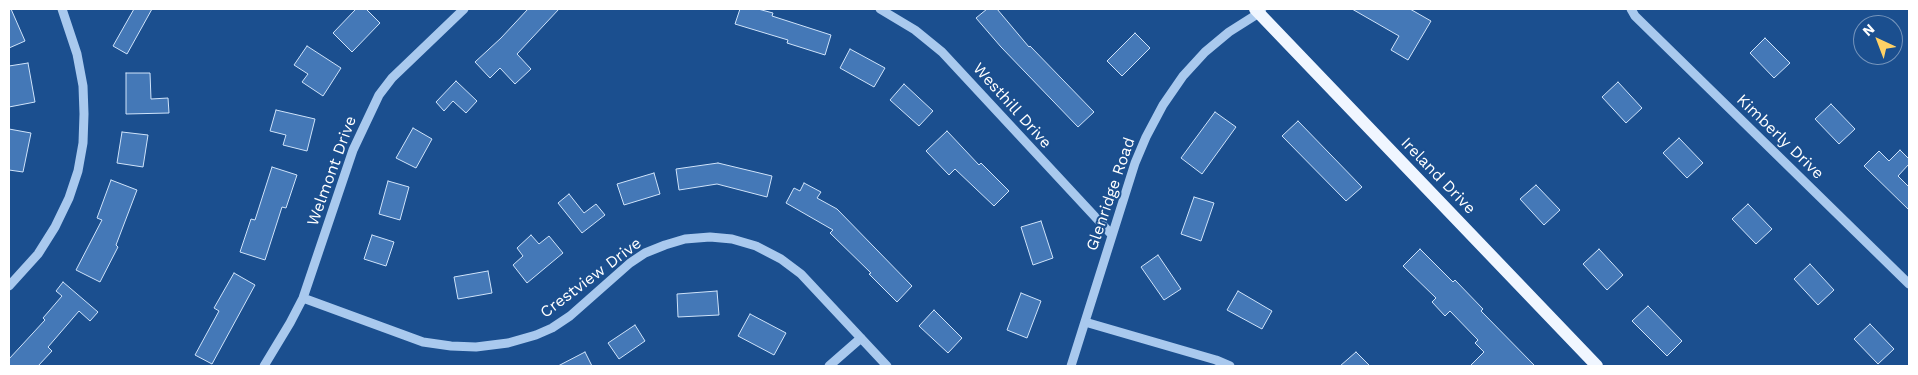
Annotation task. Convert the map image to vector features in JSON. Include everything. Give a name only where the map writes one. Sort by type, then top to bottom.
[{"type":"main road","name":"Ireland Drive","points":[[1259,10],[1596,366]]},
{"type":"street","points":[[9,286],[38,254],[56,227],[78,171],[83,133],[83,86],[77,54],[62,9]]},
{"type":"street","name":"Welmont Drive","points":[[264,366],[303,298],[353,150],[379,95],[392,78],[464,9]]},
{"type":"street","name":"Westhill Drive","points":[[880,9],[915,30],[942,52],[1112,235]]},
{"type":"street","name":"Kimberly Drive","points":[[1632,9],[1635,16],[1909,284]]},
{"type":"street","name":"Glenridge Road","points":[[1071,366],[1135,163],[1146,137],[1163,105],[1184,76],[1205,52],[1259,10]]},
{"type":"street","name":"Crestview Drive","points":[[303,298],[423,342],[476,347],[508,343],[544,332],[570,316],[630,263],[665,244],[685,239],[710,237],[732,239],[756,246],[781,259],[801,274],[887,366]]},
{"type":"street","points":[[1085,322],[1216,360],[1230,366]]},
{"type":"street","points":[[829,366],[861,338]]},
{"type":"building","points":[[9,9],[11,9],[25,41],[9,48]]},
{"type":"building","points":[[134,9],[152,9],[127,54],[113,46]]},
{"type":"building","points":[[356,9],[366,9],[380,23],[352,52],[333,33]]},
{"type":"building","points":[[528,9],[559,9],[517,54],[531,69],[515,84],[500,68],[490,78],[475,62]]},
{"type":"building","points":[[740,9],[758,9],[773,13],[772,16],[831,35],[825,55],[787,43],[788,40],[735,24]]},
{"type":"building","points":[[987,9],[997,9],[1029,47],[1094,112],[1078,127],[1001,47],[976,18]]},
{"type":"building","points":[[1352,9],[1410,9],[1431,21],[1408,60],[1391,50],[1399,36]]},
{"type":"building","points":[[1135,33],[1150,48],[1122,76],[1107,61]]},
{"type":"building","points":[[1765,38],[1790,63],[1774,78],[1750,53]]},
{"type":"building","points":[[307,46],[341,68],[323,96],[302,82],[308,74],[294,65]]},
{"type":"building","points":[[850,49],[885,68],[874,87],[840,68]]},
{"type":"building","points":[[28,63],[35,102],[9,107],[9,66]]},
{"type":"building","points":[[126,73],[150,73],[151,99],[168,98],[169,113],[126,114]]},
{"type":"building","points":[[456,81],[477,101],[466,113],[453,101],[444,111],[436,102]]},
{"type":"building","points":[[1618,82],[1642,108],[1626,123],[1602,97]]},
{"type":"building","points":[[904,84],[933,111],[919,126],[890,100]]},
{"type":"building","points":[[1831,104],[1855,129],[1839,144],[1815,119]]},
{"type":"building","points":[[276,110],[315,119],[307,151],[283,145],[286,135],[270,131]]},
{"type":"building","points":[[1215,112],[1236,127],[1202,174],[1181,158]]},
{"type":"building","points":[[1298,121],[1362,187],[1346,201],[1282,136]]},
{"type":"building","points":[[413,128],[432,139],[416,168],[396,158]]},
{"type":"building","points":[[9,129],[31,133],[23,172],[9,170]]},
{"type":"building","points":[[947,131],[979,165],[981,163],[1009,191],[994,206],[955,169],[949,175],[926,151]]},
{"type":"building","points":[[122,132],[148,135],[143,167],[117,163]]},
{"type":"building","points":[[1679,138],[1703,163],[1687,178],[1663,153]]},
{"type":"building","points":[[1900,150],[1909,159],[1909,164],[1898,176],[1909,187],[1909,210],[1864,166],[1879,151],[1889,161]]},
{"type":"building","points":[[718,163],[772,176],[767,197],[717,184],[679,190],[676,169]]},
{"type":"building","points":[[272,167],[297,175],[286,208],[282,207],[265,260],[240,252],[251,219],[255,220]]},
{"type":"building","points":[[654,173],[660,194],[624,205],[617,184]]},
{"type":"building","points":[[111,180],[137,190],[116,245],[118,247],[100,282],[76,270],[102,220],[97,218]]},
{"type":"building","points":[[388,181],[409,187],[400,220],[379,214]]},
{"type":"building","points":[[804,183],[821,192],[817,198],[837,209],[912,286],[897,302],[869,274],[871,273],[830,233],[833,230],[786,203],[794,188],[800,191]]},
{"type":"building","points":[[1536,185],[1560,210],[1544,225],[1520,199]]},
{"type":"building","points":[[569,194],[584,213],[596,204],[605,215],[582,233],[558,203]]},
{"type":"building","points":[[1194,197],[1214,203],[1201,241],[1181,234]]},
{"type":"building","points":[[1748,204],[1772,229],[1756,244],[1732,219]]},
{"type":"building","points":[[1041,221],[1053,258],[1033,265],[1021,227]]},
{"type":"building","points":[[372,235],[394,242],[386,266],[364,259]]},
{"type":"building","points":[[531,235],[539,244],[549,236],[563,253],[527,283],[513,265],[523,256],[517,248]]},
{"type":"building","points":[[1420,249],[1453,282],[1455,280],[1483,309],[1481,311],[1535,366],[1470,366],[1484,352],[1475,343],[1478,340],[1450,311],[1445,316],[1432,302],[1436,298],[1403,266]]},
{"type":"building","points":[[1599,249],[1623,275],[1607,290],[1583,264]]},
{"type":"building","points":[[1158,255],[1181,289],[1164,300],[1141,267]]},
{"type":"building","points":[[1810,264],[1834,290],[1818,305],[1794,279]]},
{"type":"building","points":[[488,271],[492,293],[458,299],[454,277]]},
{"type":"building","points":[[234,273],[255,285],[212,364],[195,355],[219,311],[214,308]]},
{"type":"building","points":[[63,282],[98,312],[90,321],[79,311],[48,347],[52,351],[38,366],[9,366],[9,359],[45,320],[43,318],[62,296],[56,291]]},
{"type":"building","points":[[717,291],[719,315],[678,317],[677,294]]},
{"type":"building","points":[[1238,291],[1272,311],[1262,329],[1227,310]]},
{"type":"building","points":[[1021,293],[1041,301],[1027,338],[1007,330]]},
{"type":"building","points":[[1648,306],[1682,341],[1667,356],[1632,321]]},
{"type":"building","points":[[934,310],[962,338],[948,353],[919,326]]},
{"type":"building","points":[[750,314],[786,333],[774,355],[738,336]]},
{"type":"building","points":[[1870,324],[1894,349],[1878,364],[1854,339]]},
{"type":"building","points":[[635,325],[645,341],[619,359],[608,343]]},
{"type":"building","points":[[585,352],[592,366],[558,366]]},
{"type":"building","points":[[1356,352],[1370,366],[1340,366]]}]
